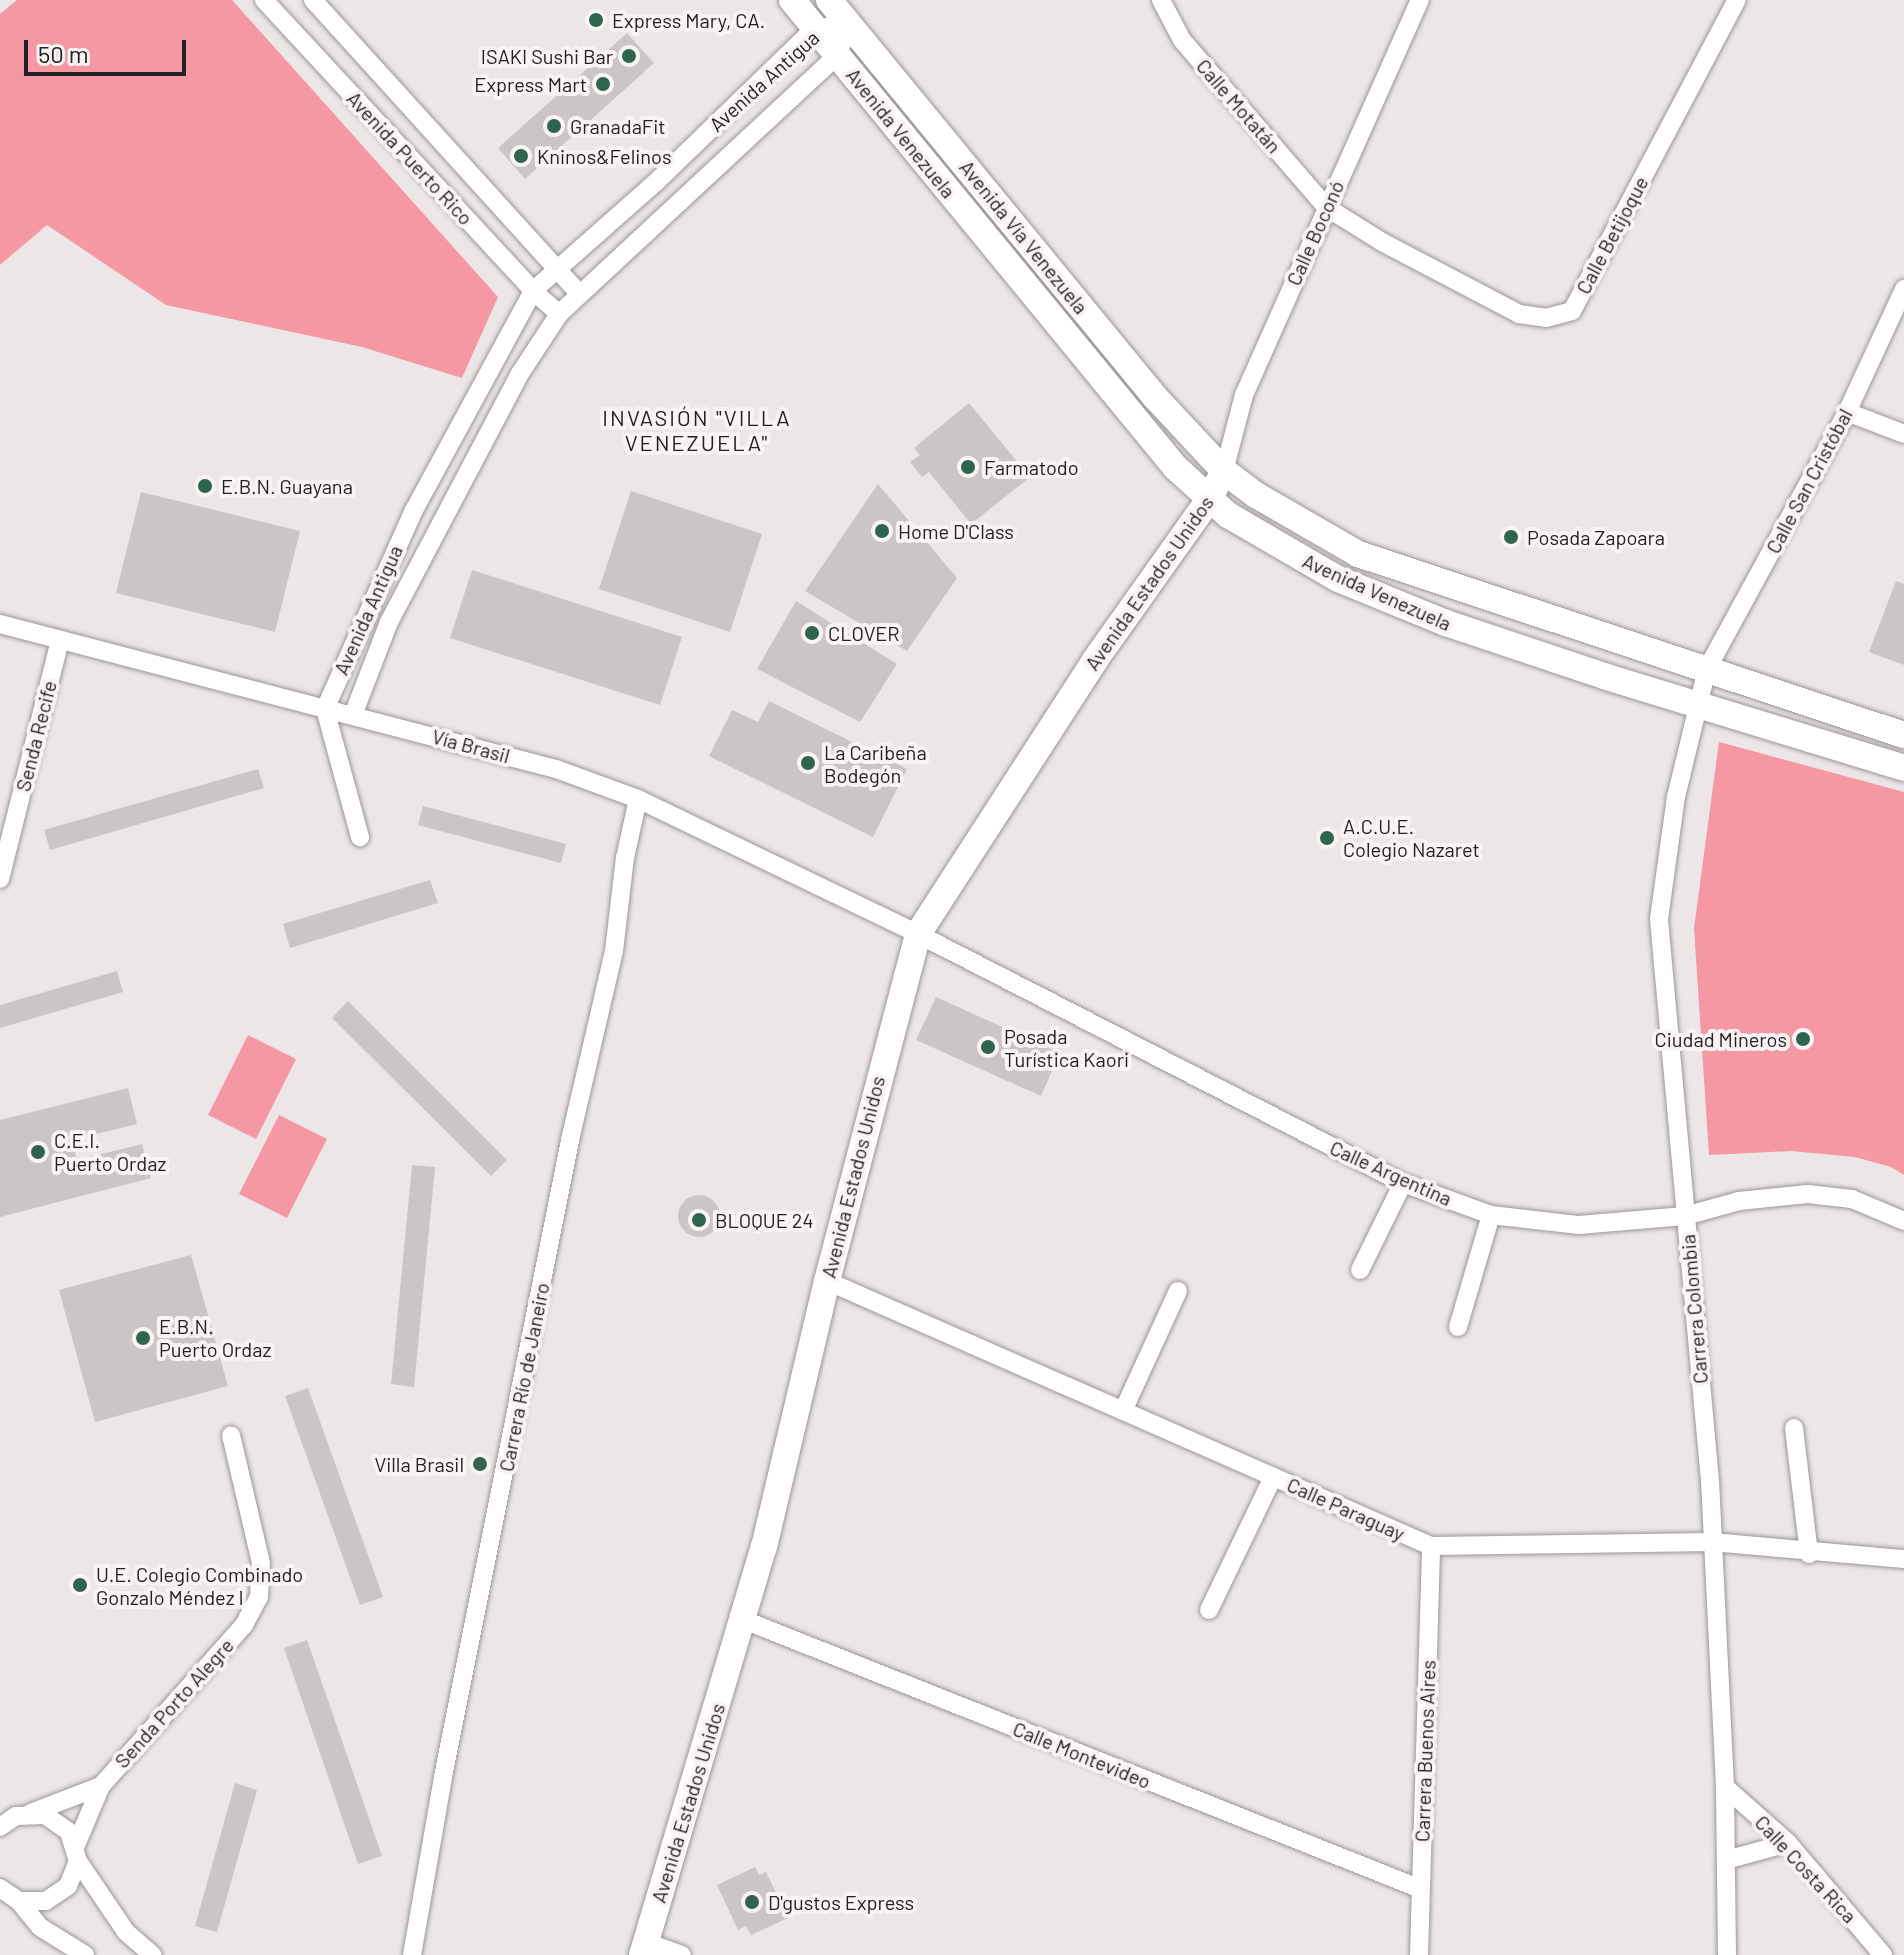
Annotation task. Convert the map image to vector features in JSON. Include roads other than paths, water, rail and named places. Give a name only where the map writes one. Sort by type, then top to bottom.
[{"type":"street","name":"Avenida Puerto Rico","points":[[264,0],[533,291],[559,314]]},
{"type":"street","name":"Avenida Puerto Rico","points":[[313,0],[579,293]]},
{"type":"street","name":"Avenida Venezuela","points":[[792,0],[1175,467],[1208,501],[1286,551],[1338,579],[1446,623],[1700,706],[1904,768]]},
{"type":"street","name":"Avenida Vía Venezuela","points":[[829,0],[1155,397],[1224,471]]},
{"type":"street","name":"Calle Motatán","points":[[1161,0],[1182,40],[1326,207]]},
{"type":"street","name":"Calle Boconó","points":[[1224,471],[1244,395],[1420,0]]},
{"type":"street","name":"Calle Betijoque","points":[[1326,207],[1382,242],[1519,314],[1546,318],[1572,311],[1737,0]]},
{"type":"street","name":"Avenida Antigua","points":[[325,709],[414,510],[533,291],[656,182],[815,28],[849,25],[837,56],[559,314],[519,375],[396,608],[353,715]]},
{"type":"street","name":"Calle San Cristóbal","points":[[1707,669],[1847,412],[1904,289]]},
{"type":"street","points":[[1847,412],[1904,434]]},
{"type":"street","name":"Avenida Venezuela","points":[[1224,471],[1300,524],[1358,554],[1904,735]]},
{"type":"street","name":"Avenida Estados Unidos","points":[[644,1949],[744,1620],[827,1281],[918,934],[1095,660],[1208,501],[1224,471]]},
{"type":"street","name":"Vía Brasil","points":[[0,624],[556,769],[638,799],[918,934]]},
{"type":"street","name":"Senda Recife","points":[[0,879],[60,640]]},
{"type":"street","name":"Carrera Colombia","points":[[1707,669],[1676,797],[1659,919],[1712,1542],[1725,1787],[1727,1955]]},
{"type":"street","points":[[325,709],[360,837]]},
{"type":"street","name":"Carrera Río de Janeiro","points":[[412,1955],[443,1777],[570,1140],[614,951],[625,858],[638,799]]},
{"type":"street","name":"Calle Argentina","points":[[918,934],[1403,1183],[1491,1215],[1579,1225],[1685,1216],[1739,1201],[1808,1194],[1852,1199],[1904,1221]]},
{"type":"street","points":[[1360,1270],[1403,1183]]},
{"type":"street","points":[[1458,1327],[1491,1215]]},
{"type":"street","name":"Calle Paraguay","points":[[827,1281],[1431,1546],[1712,1542],[1809,1554],[1904,1559]]},
{"type":"street","points":[[1123,1411],[1178,1291]]},
{"type":"street","points":[[1794,1428],[1809,1554]]},
{"type":"street","name":"Senda Porto Alegre","points":[[101,1786],[244,1625],[259,1597],[261,1563],[231,1435]]},
{"type":"street","points":[[1209,1610],[1273,1477]]},
{"type":"street","name":"Carrera Buenos Aires","points":[[1419,1955],[1431,1546]]},
{"type":"street","name":"Calle Montevideo","points":[[744,1620],[1421,1889]]},
{"type":"street","points":[[12,1820],[101,1786]]},
{"type":"street","points":[[19,1901],[32,1903],[58,1895],[68,1886],[101,1786]]},
{"type":"street","name":"Calle Costa Rica","points":[[1725,1787],[1788,1843],[1883,1955]]},
{"type":"street","points":[[12,1820],[59,1822],[126,1932],[152,1955]]},
{"type":"street","points":[[1726,1860],[1788,1843]]},
{"type":"street","points":[[0,1888],[19,1901],[40,1927],[85,1955]]},
{"type":"street","points":[[644,1949],[682,1955]]},
{"type":"place","name":"Express Mary, CA.","points":[[596,20]]},
{"type":"place","name":"ISAKI Sushi Bar","points":[[629,56]]},
{"type":"place","name":"Express Mart","points":[[603,84]]},
{"type":"place","name":"GranadaFit","points":[[554,126]]},
{"type":"place","name":"Kninos&Felinos","points":[[521,156]]},
{"type":"place","name":"Farmatodo","points":[[968,467]]},
{"type":"place","name":"E.B.N. Guayana","points":[[205,486]]},
{"type":"place","name":"Home D'Class","points":[[882,531]]},
{"type":"place","name":"Posada Zapoara","points":[[1511,537]]},
{"type":"place","name":"CLOVER","points":[[812,633]]},
{"type":"place","name":"La Caribeña Bodegón","points":[[808,763]]},
{"type":"place","name":"A.C.U.E. Colegio Nazaret","points":[[1327,838]]},
{"type":"place","name":"Ciudad Mineros","points":[[1803,1039]]},
{"type":"place","name":"Posada Turística Kaori","points":[[988,1047]]},
{"type":"place","name":"C.E.I. Puerto Ordaz","points":[[38,1152]]},
{"type":"place","name":"BLOQUE 24","points":[[699,1220]]},
{"type":"place","name":"E.B.N. Puerto Ordaz","points":[[143,1338]]},
{"type":"place","name":"Villa Brasil","points":[[480,1464]]},
{"type":"place","name":"U.E. Colegio Combinado Gonzalo Méndez I","points":[[80,1585]]},
{"type":"place","name":"D'gustos Express","points":[[752,1902]]},
{"type":"district","name":"INVASIÓN \"VILLA VENEZUELA\"","points":[[697,430]]}]
